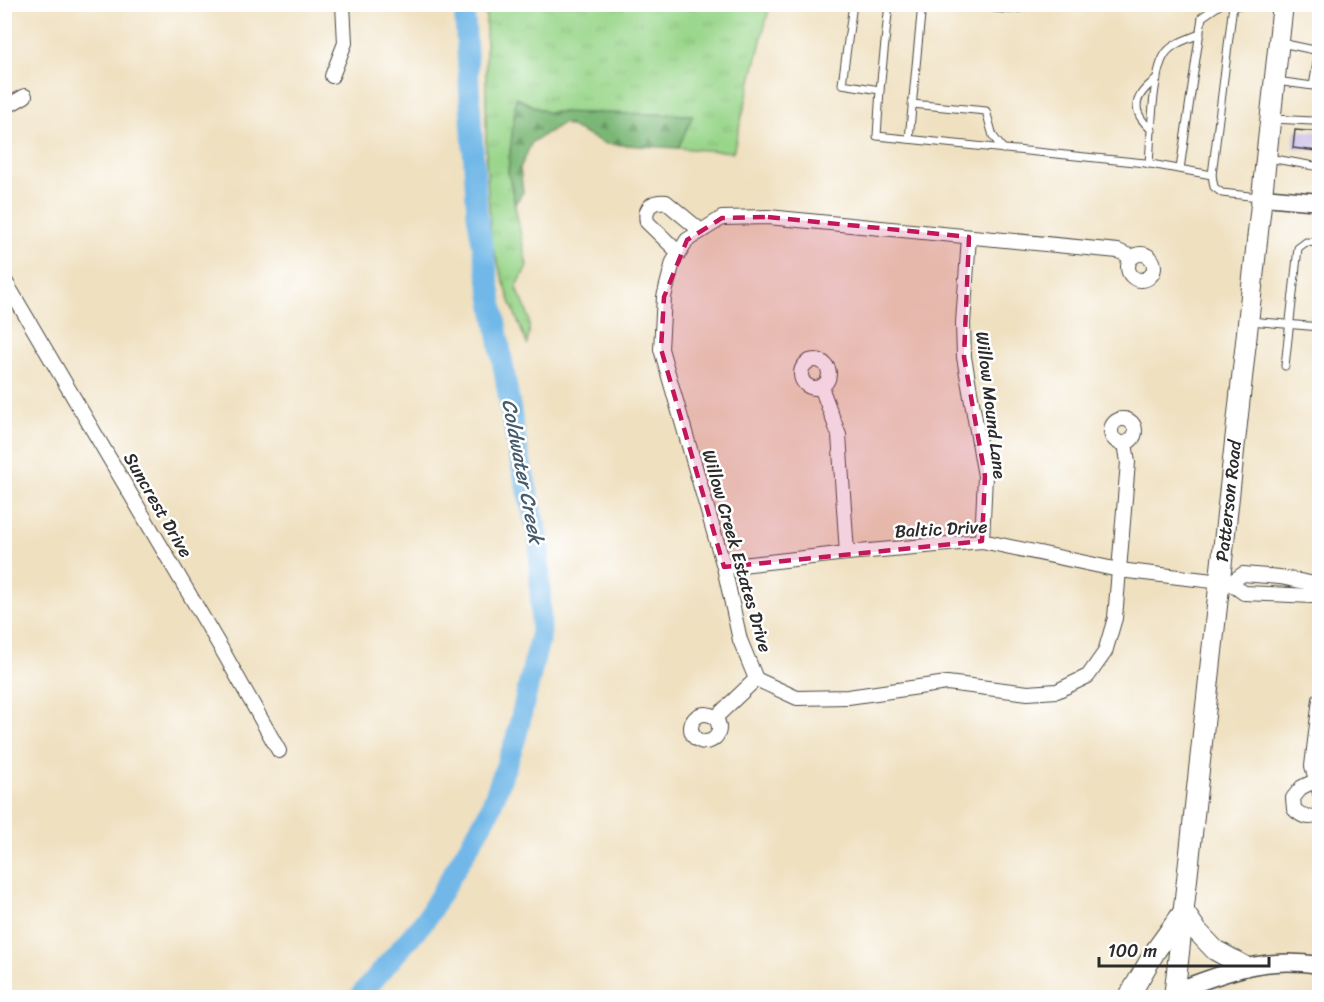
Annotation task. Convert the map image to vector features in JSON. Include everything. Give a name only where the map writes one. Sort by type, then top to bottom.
[{"type":"main road","name":"Patterson Road","points":[[1171,995],[1184,912],[1225,582],[1249,320],[1282,6]]},
{"type":"main road","points":[[1128,998],[1156,950],[1184,912],[1197,931],[1215,950],[1244,966]]},
{"type":"street","points":[[332,76],[345,43],[343,4]]},
{"type":"street","points":[[4,108],[24,96]]},
{"type":"street","points":[[1262,197],[1320,202]]},
{"type":"street","points":[[679,253],[647,222],[646,216],[650,206],[660,201],[666,202],[701,231]]},
{"type":"street","name":"Willow Creek Estates Drive","points":[[1125,443],[1128,462],[1114,618],[1106,652],[1088,676],[1057,691],[1028,693],[947,683],[848,697],[797,698],[756,679],[740,640],[724,567],[661,350],[664,297],[673,262],[687,240],[722,218],[768,217],[1118,251],[1132,257]]},
{"type":"street","name":"Willow Mound Lane","points":[[969,237],[963,323],[964,357],[985,476],[982,541]]},
{"type":"street","name":"Suncrest Drive","points":[[4,279],[279,751]]},
{"type":"street","points":[[821,387],[839,435],[848,553]]},
{"type":"street","name":"Baltic Drive","points":[[724,567],[982,541],[1119,570],[1225,582],[1244,592],[1320,594]]},
{"type":"street","name":"Baltic Drive","points":[[1225,582],[1243,574],[1280,577],[1320,585]]},
{"type":"street","points":[[715,718],[756,679]]},
{"type":"street","points":[[1320,699],[1312,766],[1317,787],[1302,787],[1293,798],[1294,809],[1301,816],[1311,818],[1320,815]]},
{"type":"street","points":[[1171,995],[1244,966],[1273,962],[1320,966]]},
{"type":"lane","points":[[853,4],[843,84],[880,90]]},
{"type":"lane","points":[[889,4],[877,136],[1149,164],[1212,175]]},
{"type":"lane","points":[[909,140],[922,4]]},
{"type":"lane","points":[[971,4],[1011,10],[1024,9],[1032,4]]},
{"type":"lane","points":[[1180,170],[1202,17],[1221,4]]},
{"type":"lane","points":[[1262,197],[1222,193],[1214,187],[1212,175],[1232,5],[1282,6]]},
{"type":"lane","points":[[1149,164],[1157,79],[1164,54],[1178,44],[1200,34]]},
{"type":"lane","points":[[1275,81],[1313,86],[1319,51],[1279,42]]},
{"type":"lane","points":[[1152,130],[1138,114],[1137,101],[1142,90],[1157,79]]},
{"type":"lane","points":[[912,104],[986,111],[993,136],[1003,149]]},
{"type":"lane","points":[[1271,119],[1312,121],[1320,117]]},
{"type":"lane","points":[[1267,158],[1320,166]]},
{"type":"lane","points":[[1285,366],[1298,248],[1306,242],[1320,243]]},
{"type":"lane","points":[[1249,320],[1320,327]]},
{"type":"highlighted area","points":[[768,217],[969,237],[964,357],[985,476],[982,541],[724,567],[661,349],[664,297],[687,240],[722,218]]},
{"type":"green space","points":[[486,5],[770,5],[733,152],[678,148],[692,115],[546,112],[517,98],[508,171],[527,266],[516,288],[528,315],[527,344],[491,242],[486,160]]},
{"type":"green space","points":[[516,98],[546,112],[693,115],[678,148],[606,144],[563,123],[532,142],[520,168],[523,192],[515,204],[508,171]]},
{"type":"building","points":[[1295,130],[1319,132],[1317,151],[1293,148]]},
{"type":"waterway","name":"Coldwater Creek","points":[[358,998],[426,919],[489,812],[516,738],[541,632],[539,539],[518,452],[477,214],[464,4]]}]
